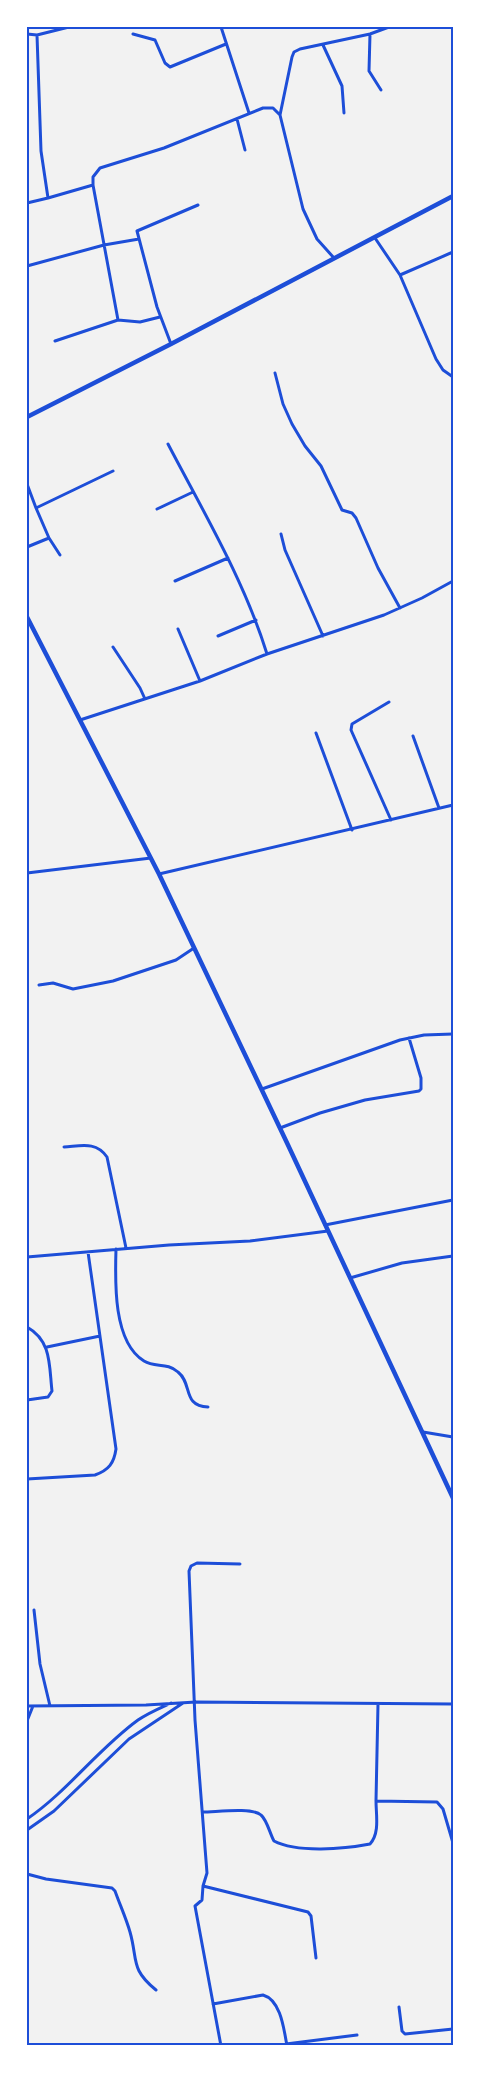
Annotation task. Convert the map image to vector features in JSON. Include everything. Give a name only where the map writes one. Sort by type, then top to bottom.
[{"type":"main road","points":[[27,417],[453,196]]},
{"type":"main road","points":[[27,617],[159,874],[453,1498]]},
{"type":"street","points":[[27,34],[37,35],[69,27]]},
{"type":"street","points":[[220,27],[249,114]]},
{"type":"street","points":[[334,258],[317,238],[303,209],[280,115],[293,54],[300,49],[370,34],[389,27]]},
{"type":"street","points":[[133,34],[155,40],[165,63],[170,67],[226,44]]},
{"type":"street","points":[[370,34],[369,71],[381,90]]},
{"type":"street","points":[[37,35],[40,151],[48,198]]},
{"type":"street","points":[[323,45],[342,86],[344,113]]},
{"type":"street","points":[[118,320],[93,185],[94,173],[100,168],[164,148],[264,108],[270,107],[280,115]]},
{"type":"street","points":[[237,119],[245,150]]},
{"type":"street","points":[[27,203],[93,185]]},
{"type":"street","points":[[171,344],[160,317],[137,231],[198,205]]},
{"type":"street","points":[[375,238],[400,275],[436,359],[453,377]]},
{"type":"street","points":[[27,266],[104,245],[139,240]]},
{"type":"street","points":[[400,275],[453,252]]},
{"type":"street","points":[[55,341],[118,320],[141,322],[160,317]]},
{"type":"street","points":[[275,374],[283,404],[298,436],[321,466],[342,510],[352,513],[356,518],[378,568],[400,608]]},
{"type":"street","points":[[168,444],[228,558],[256,620],[267,654]]},
{"type":"street","points":[[36,508],[113,471]]},
{"type":"street","points":[[27,484],[49,538],[60,555]]},
{"type":"street","points":[[157,509],[193,492]]},
{"type":"street","points":[[282,534],[285,550],[323,636]]},
{"type":"street","points":[[27,547],[49,538]]},
{"type":"street","points":[[175,581],[228,558]]},
{"type":"street","points":[[80,720],[200,681],[267,654],[400,608],[453,582]]},
{"type":"street","points":[[218,636],[256,620]]},
{"type":"street","points":[[178,629],[200,681]]},
{"type":"street","points":[[113,647],[145,699]]},
{"type":"street","points":[[389,702],[352,724],[351,730],[391,820]]},
{"type":"street","points":[[316,733],[352,830]]},
{"type":"street","points":[[413,736],[439,809]]},
{"type":"street","points":[[159,874],[453,806]]},
{"type":"street","points":[[27,873],[151,858]]},
{"type":"street","points":[[39,985],[53,983],[73,989],[112,981],[176,960],[194,948]]},
{"type":"street","points":[[262,1089],[409,1038],[453,1034]]},
{"type":"street","points":[[280,1128],[365,1100],[419,1091],[421,1078],[409,1038]]},
{"type":"street","points":[[64,1147],[91,1145],[98,1147],[107,1156],[126,1248]]},
{"type":"street","points":[[326,1225],[453,1200]]},
{"type":"street","points":[[27,1257],[126,1248],[250,1241],[328,1231]]},
{"type":"street","points":[[117,1249],[116,1274],[120,1313],[123,1332],[129,1347],[147,1363],[168,1366],[180,1372],[191,1400],[195,1404],[208,1407]]},
{"type":"street","points":[[27,1479],[96,1475],[106,1471],[114,1458],[116,1449],[88,1252]]},
{"type":"street","points":[[350,1278],[402,1263],[453,1256]]},
{"type":"street","points":[[27,1326],[37,1333],[47,1347],[51,1394],[48,1397],[27,1400]]},
{"type":"street","points":[[47,1347],[100,1336]]},
{"type":"street","points":[[423,1432],[453,1435]]},
{"type":"street","points":[[221,2046],[195,1906],[202,1900],[207,1873],[189,1571],[191,1566],[197,1563],[232,1562],[240,1564]]},
{"type":"street","points":[[34,1610],[40,1664],[50,1706]]},
{"type":"street","points":[[27,1820],[44,1808],[94,1758],[139,1720],[173,1702]]},
{"type":"street","points":[[27,1707],[146,1705],[173,1702],[453,1704]]},
{"type":"street","points":[[27,1830],[54,1811],[129,1738],[185,1702]]},
{"type":"street","points":[[203,1812],[251,1811],[260,1813],[274,1841],[284,1846],[316,1848],[369,1844],[376,1830],[378,1704]]},
{"type":"street","points":[[27,1721],[33,1706]]},
{"type":"street","points":[[376,1801],[437,1802],[443,1809],[453,1843]]},
{"type":"street","points":[[27,1874],[46,1879],[112,1888],[130,1934],[136,1967],[141,1976],[156,1990]]},
{"type":"street","points":[[203,1886],[308,1912],[311,1916],[316,1958]]},
{"type":"street","points":[[213,2004],[263,1995],[268,1997],[273,2001],[279,2014],[286,2045],[357,2035]]},
{"type":"street","points":[[399,2007],[402,2031],[405,2034],[453,2029]]}]
